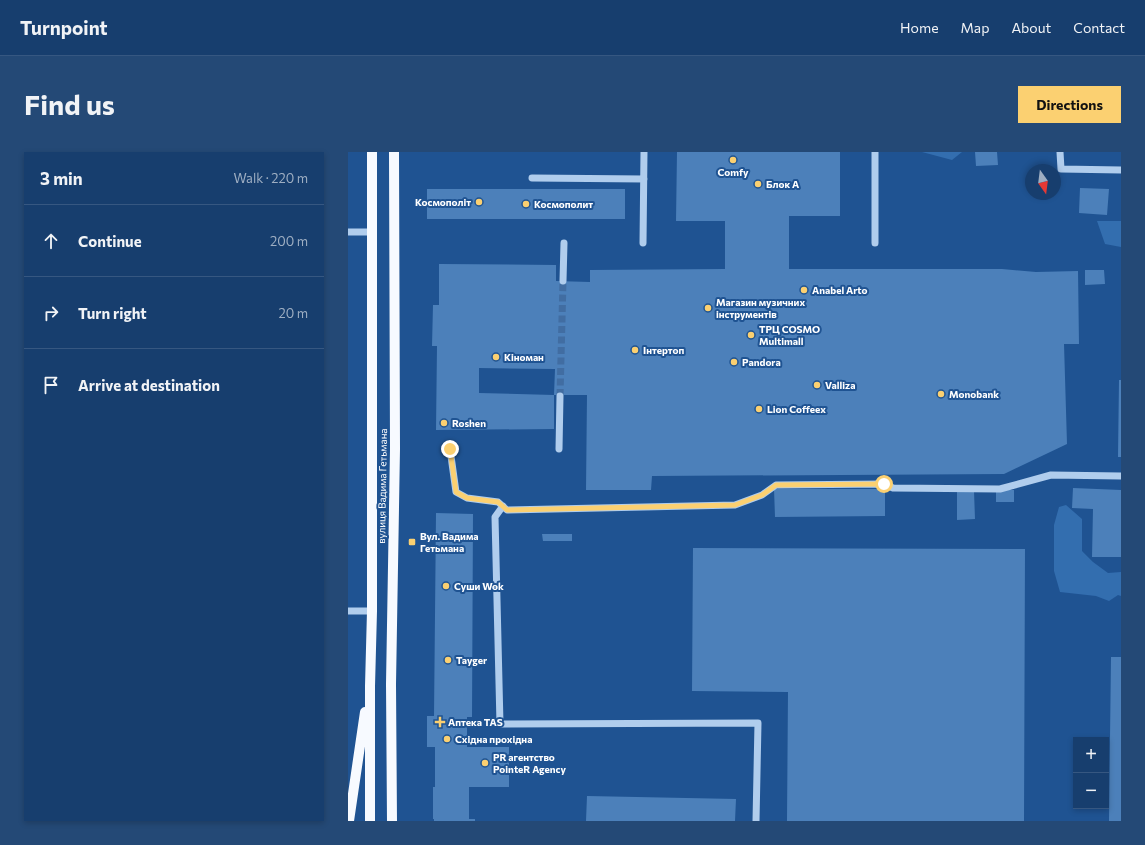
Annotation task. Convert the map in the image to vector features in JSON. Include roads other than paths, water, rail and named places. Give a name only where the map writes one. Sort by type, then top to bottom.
[{"type":"main road","name":"вулиця Вадима Гетьмана","points":[[370,821],[370,686],[372,611],[372,152]]},
{"type":"main road","name":"вулиця Вадима Гетьмана","points":[[392,821],[391,680],[395,449],[394,152]]},
{"type":"main road","points":[[349,821],[370,686]]},
{"type":"street","points":[[643,242],[644,152]]},
{"type":"street","points":[[875,152],[875,243]]},
{"type":"street","points":[[1060,152],[1061,169],[1121,170]]},
{"type":"street","points":[[532,178],[644,179]]},
{"type":"street","points":[[348,232],[372,232]]},
{"type":"street","points":[[563,282],[564,243]]},
{"type":"street","points":[[559,449],[560,396]]},
{"type":"street","points":[[450,449],[456,492],[467,498],[498,502],[507,510],[735,505],[762,495],[776,485],[884,484],[893,488],[1000,489],[1051,475],[1121,476]]},
{"type":"street","points":[[503,506],[495,517],[500,724],[758,724],[756,821]]},
{"type":"street","points":[[348,610],[372,611]]},
{"type":"tunnel","points":[[560,396],[563,281]]},
{"type":"place","name":"Comfy","points":[[733,160]]},
{"type":"place","name":"Блок A","points":[[758,184]]},
{"type":"place","name":"Космополіт","points":[[479,202]]},
{"type":"place","name":"Космополит","points":[[526,204]]},
{"type":"place","name":"Anabel Arto","points":[[804,290]]},
{"type":"place","name":"Магазин музичних інструментів","points":[[708,308]]},
{"type":"place","name":"ТРЦ COSMO Multimall","points":[[751,335]]},
{"type":"place","name":"Інтертоп","points":[[635,350]]},
{"type":"place","name":"Кіноман","points":[[496,357]]},
{"type":"place","name":"Pandora","points":[[734,362]]},
{"type":"place","name":"Valliza","points":[[817,385]]},
{"type":"place","name":"Monobank","points":[[941,394]]},
{"type":"place","name":"Lion Coffeex","points":[[759,409]]},
{"type":"place","name":"Roshen","points":[[444,423]]},
{"type":"place","name":"Вул. Вадима Гетьмана","points":[[412,542]]},
{"type":"place","name":"Суши Wok","points":[[446,586]]},
{"type":"place","name":"Tayger","points":[[448,660]]},
{"type":"place","name":"Аптека TAS","points":[[440,722]]},
{"type":"place","name":"Східна прохідна","points":[[447,739]]},
{"type":"place","name":"PR агентство PointeR Agency","points":[[485,763]]}]
